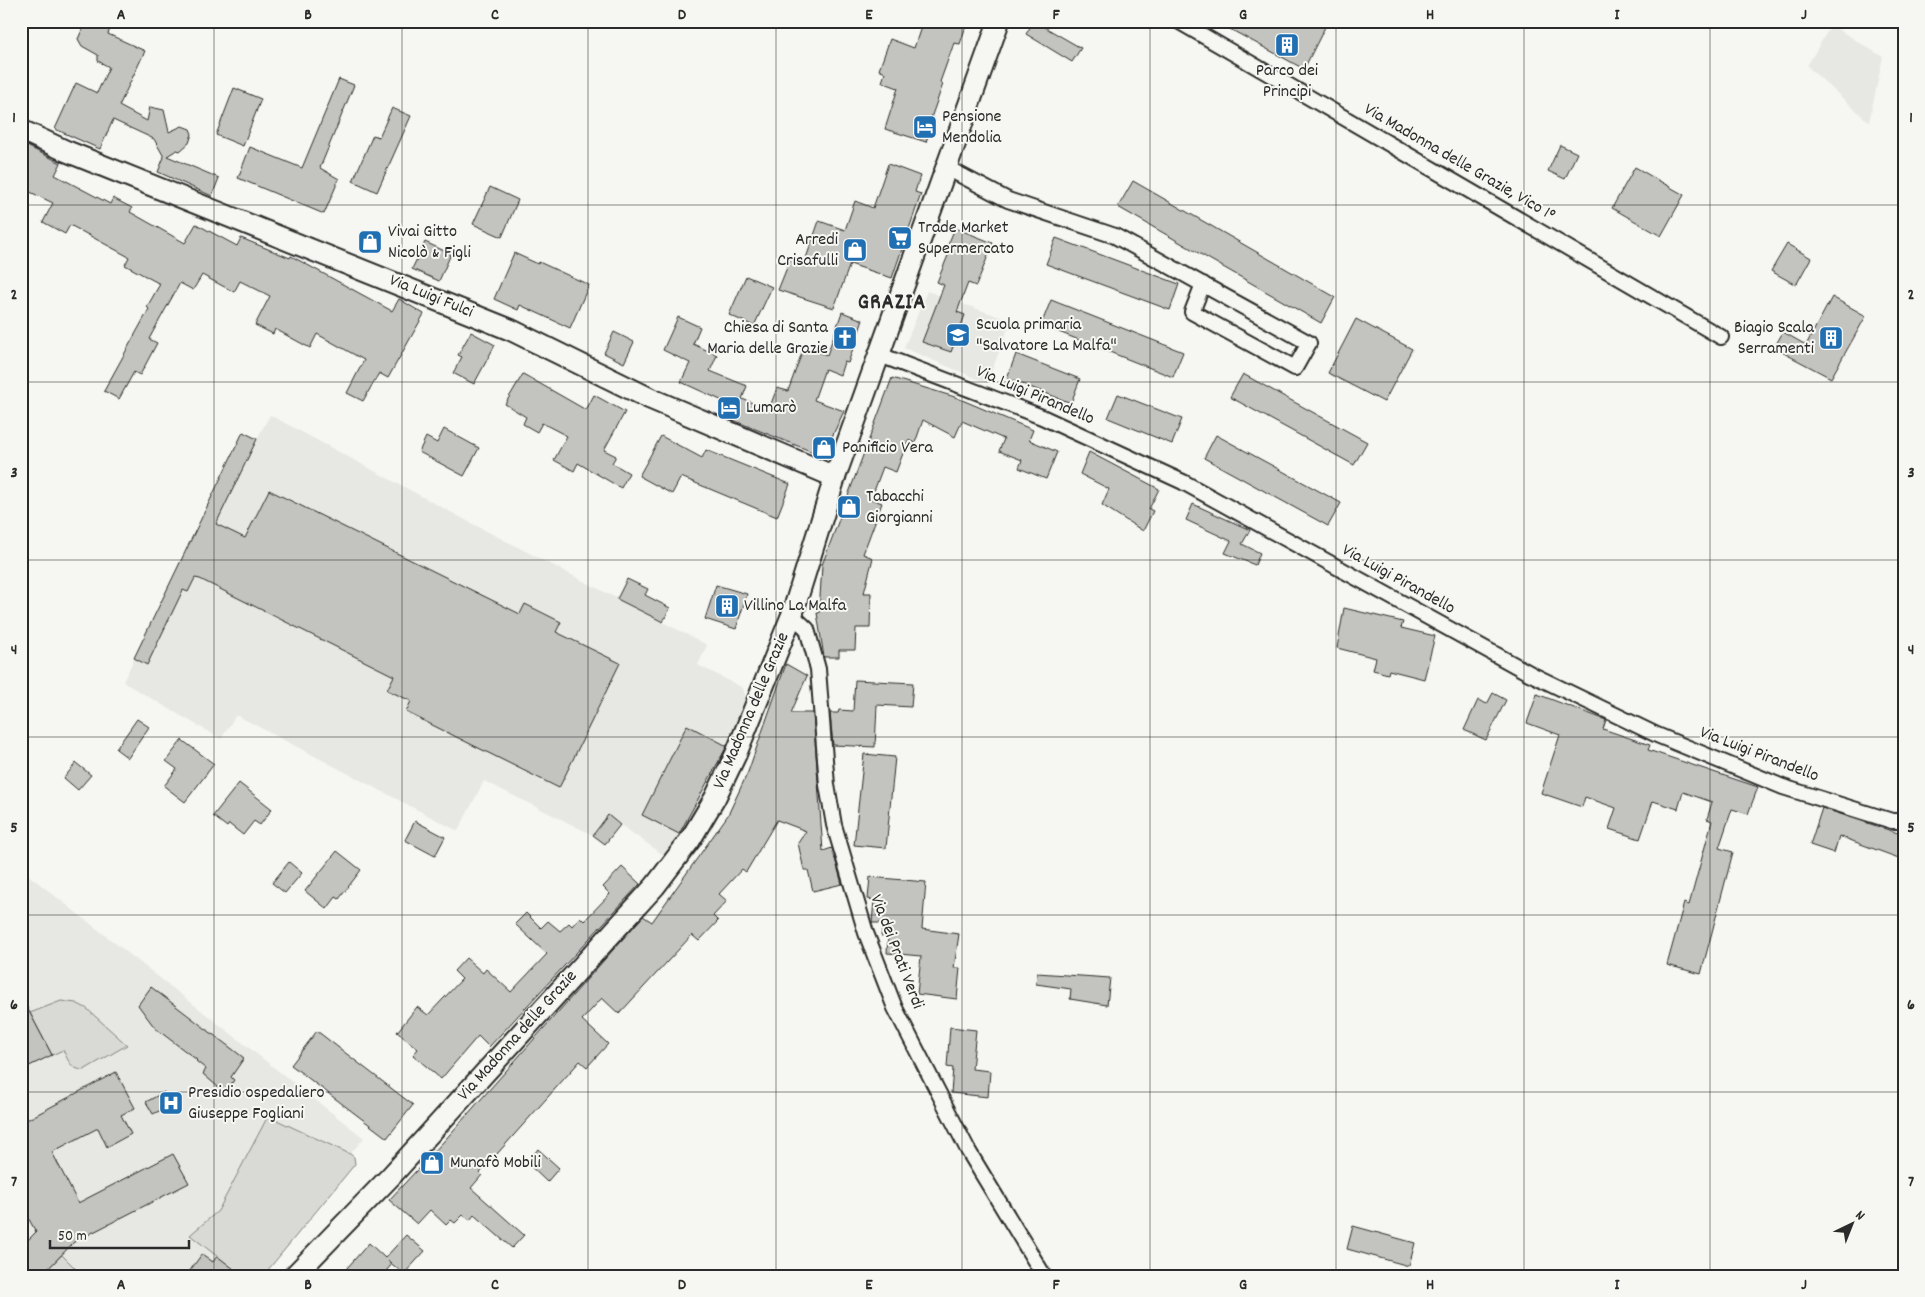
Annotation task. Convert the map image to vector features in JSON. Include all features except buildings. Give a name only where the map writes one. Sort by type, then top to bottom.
[{"type":"main road","name":"Via Madonna delle Grazie","points":[[294,1276],[391,1176],[648,893],[690,840],[715,798],[736,754],[792,615],[835,477],[999,21]]},
{"type":"main road","name":"Via Luigi Fulci","points":[[21,130],[75,155],[511,330],[649,398],[835,477]]},
{"type":"street","name":"Via Madonna delle Grazie, Vico 1°","points":[[1178,21],[1721,337]]},
{"type":"street","points":[[947,168],[1008,200],[1115,236],[1203,284],[1309,343],[1295,368],[1192,312],[1203,284]]},
{"type":"street","name":"Via Luigi Pirandello","points":[[880,355],[1042,417],[1183,482],[1531,674],[1657,735],[1783,788],[1892,821],[1904,821]]},
{"type":"street","name":"Via dei Prati Verdi","points":[[792,615],[807,629],[818,669],[827,786],[834,825],[866,933],[895,1008],[969,1152],[1044,1276]]},
{"type":"shaded area","points":[[1831,25],[1883,57],[1869,122],[1807,66]]},
{"type":"shaded area","name":"Scuola primaria \"Salvatore La Malfa\"","points":[[927,291],[1011,321],[987,383],[904,348]]},
{"type":"shaded area","points":[[270,415],[471,523],[707,645],[698,665],[743,688],[746,698],[727,746],[681,835],[665,856],[608,816],[593,835],[484,781],[458,831],[236,715],[221,739],[123,682],[243,432],[257,439]]},
{"type":"shaded area","name":"Presidio ospedaliero Giuseppe Fogliani","points":[[27,874],[364,1138],[350,1154],[354,1157],[355,1164],[263,1276],[21,1276],[21,882]]},
{"type":"shaded area","points":[[61,1001],[76,1003],[86,1008],[127,1045],[84,1070],[73,1066],[68,1061],[63,1050],[52,1055],[30,1013]]},
{"type":"shaded area","points":[[268,1116],[350,1154],[354,1157],[355,1164],[263,1276],[227,1276],[232,1268],[190,1235],[218,1211]]},
{"type":"shaded area","points":[[62,1255],[83,1276],[41,1276]]},
{"type":"place","name":"Parco dei Principi","points":[[1287,45]]},
{"type":"place","name":"Pensione Mendolia","points":[[925,127]]},
{"type":"place","name":"Trade Market Supermercato","points":[[900,238]]},
{"type":"place","name":"Vivai Gitto Nicolò & Figli","points":[[370,242]]},
{"type":"place","name":"Arredi Crisafulli","points":[[855,250]]},
{"type":"place","name":"Scuola primaria \"Salvatore La Malfa\"","points":[[958,335]]},
{"type":"place","name":"Chiesa di Santa Maria delle Grazie","points":[[845,338]]},
{"type":"place","name":"Biagio Scala Serramenti","points":[[1831,338]]},
{"type":"place","name":"Lumarò","points":[[729,408]]},
{"type":"place","name":"Panificio Vera","points":[[824,448]]},
{"type":"place","name":"Tabacchi Giorgianni","points":[[849,507]]},
{"type":"place","name":"Villino La Malfa","points":[[727,606]]},
{"type":"place","name":"Presidio ospedaliero Giuseppe Fogliani","points":[[171,1103]]},
{"type":"place","name":"Munafò Mobili","points":[[432,1163]]},
{"type":"district","name":"GRAZIA","points":[[892,303]]}]
